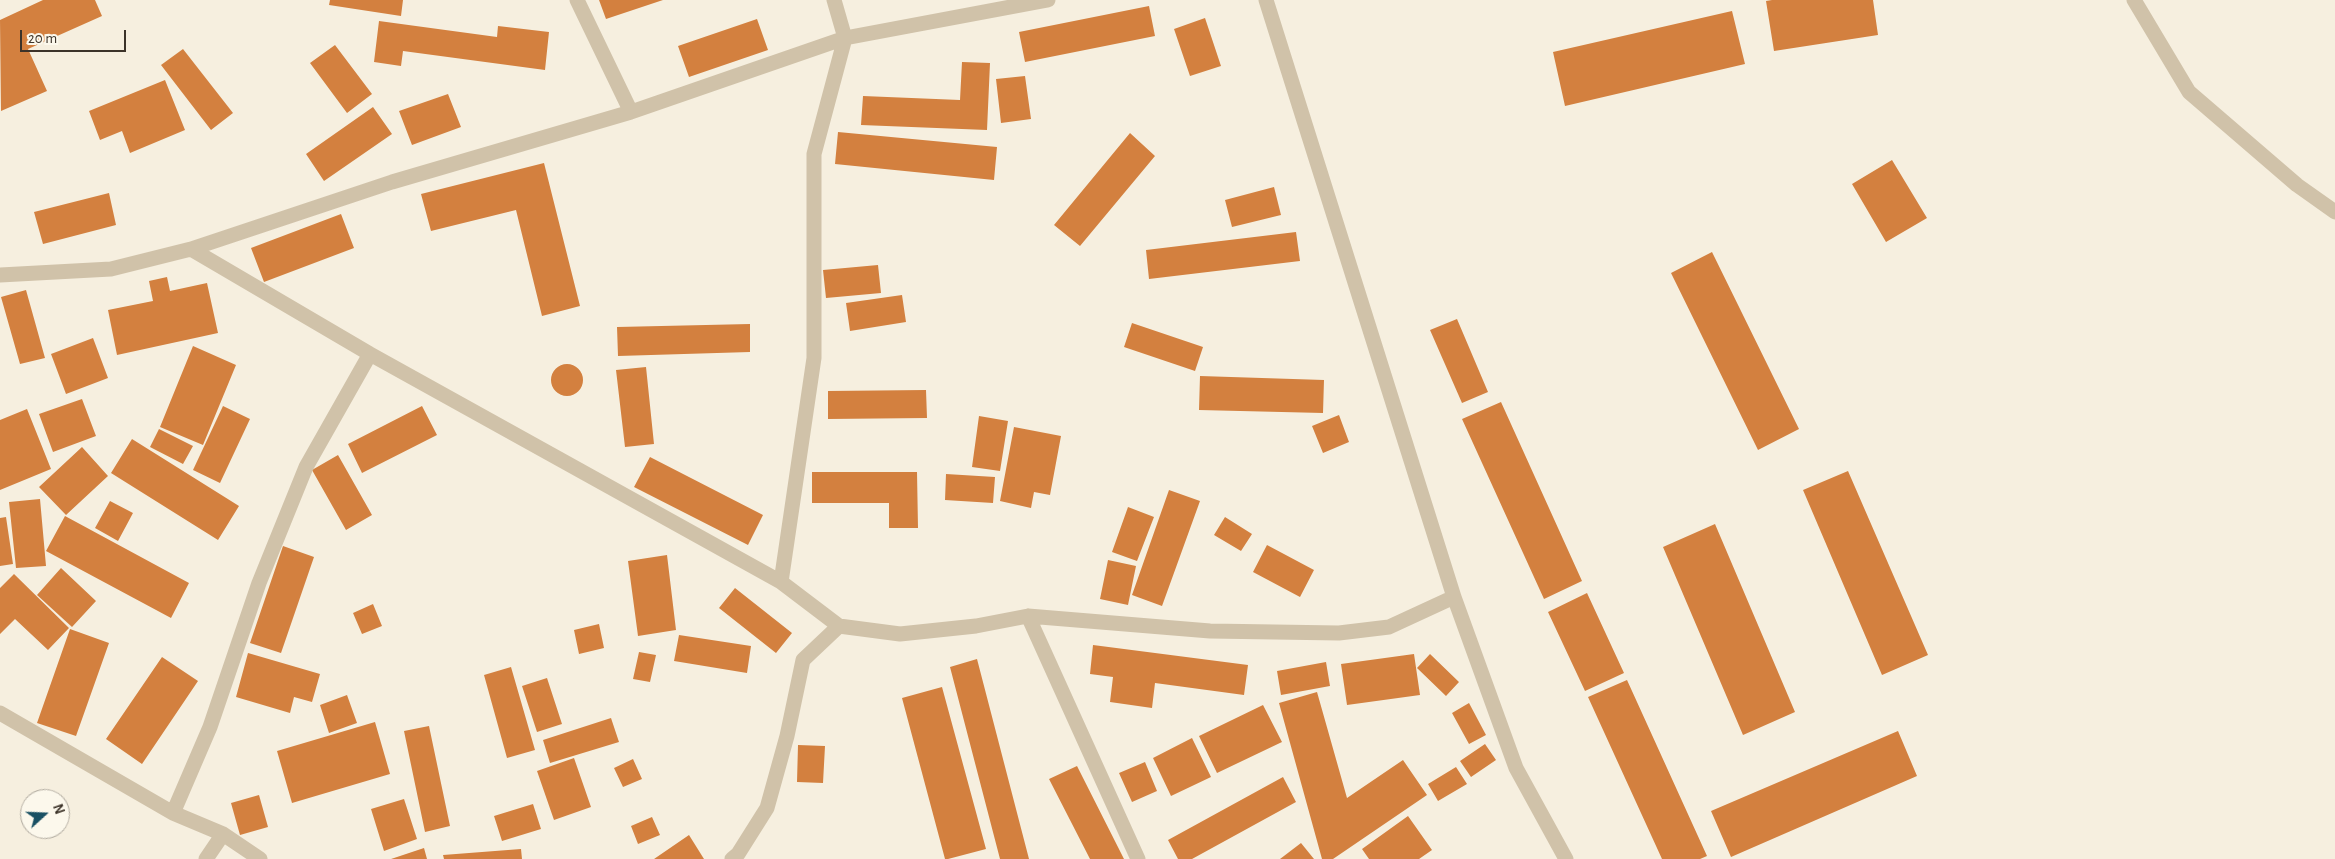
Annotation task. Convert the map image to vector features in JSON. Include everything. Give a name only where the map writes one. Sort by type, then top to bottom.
[{"type":"street","points":[[577,0],[631,112]]},
{"type":"street","points":[[781,582],[814,358],[814,154],[845,38],[834,0]]},
{"type":"street","points":[[0,275],[111,269],[191,249],[392,182],[631,112],[845,38],[1048,0]]},
{"type":"street","points":[[1266,0],[1454,597],[1516,768],[1566,859]]},
{"type":"street","points":[[2134,0],[2189,92],[2297,185],[2335,212]]},
{"type":"street","points":[[191,249],[370,354],[781,582],[840,626],[900,634],[976,626],[1028,616],[1210,631],[1339,633],[1389,627],[1454,597]]},
{"type":"street","points":[[173,813],[210,727],[259,583],[306,467],[370,354]]},
{"type":"street","points":[[1028,616],[1138,859]]},
{"type":"street","points":[[732,859],[738,854],[767,808],[787,736],[803,660],[840,626]]},
{"type":"street","points":[[0,713],[173,813],[222,834],[260,859]]},
{"type":"street","points":[[206,859],[222,834]]},
{"type":"building","points":[[43,0],[95,0],[102,16],[28,49],[47,91],[1,111],[0,20]]},
{"type":"building","points":[[330,0],[403,0],[401,16],[329,5]]},
{"type":"building","points":[[599,0],[663,0],[606,19]]},
{"type":"building","points":[[1873,0],[1878,35],[1774,51],[1766,1]]},
{"type":"building","points":[[1149,6],[1155,36],[1025,62],[1019,32]]},
{"type":"building","points":[[1732,11],[1745,64],[1565,106],[1553,52]]},
{"type":"building","points":[[1205,18],[1221,66],[1190,76],[1174,29]]},
{"type":"building","points":[[757,19],[768,50],[689,77],[678,46]]},
{"type":"building","points":[[379,21],[497,37],[498,26],[549,32],[545,70],[403,51],[401,66],[374,62]]},
{"type":"building","points":[[335,45],[372,94],[347,113],[310,63]]},
{"type":"building","points":[[183,49],[233,113],[211,130],[161,65]]},
{"type":"building","points":[[962,62],[990,63],[987,130],[861,125],[863,96],[960,100]]},
{"type":"building","points":[[1025,76],[1031,119],[1001,123],[996,79]]},
{"type":"building","points":[[165,80],[185,130],[130,153],[122,131],[100,140],[89,111]]},
{"type":"building","points":[[448,94],[461,127],[412,145],[399,111]]},
{"type":"building","points":[[373,107],[392,134],[324,181],[306,154]]},
{"type":"building","points":[[838,132],[997,147],[994,180],[835,164]]},
{"type":"building","points":[[1130,133],[1155,156],[1080,246],[1054,225]]},
{"type":"building","points":[[1892,160],[1927,218],[1886,242],[1852,184]]},
{"type":"building","points":[[544,163],[580,306],[542,316],[516,210],[431,231],[421,194]]},
{"type":"building","points":[[1274,187],[1281,215],[1232,227],[1225,200]]},
{"type":"building","points":[[109,193],[116,225],[43,244],[34,212]]},
{"type":"building","points":[[341,214],[354,248],[264,282],[251,248]]},
{"type":"building","points":[[1296,232],[1300,261],[1149,279],[1146,250]]},
{"type":"building","points":[[1712,252],[1799,429],[1758,450],[1671,273]]},
{"type":"building","points":[[878,265],[881,293],[826,298],[823,270]]},
{"type":"building","points":[[167,277],[170,291],[207,283],[218,333],[117,355],[108,310],[153,301],[149,281]]},
{"type":"building","points":[[26,290],[45,358],[20,364],[1,297]]},
{"type":"building","points":[[902,295],[906,322],[850,331],[846,303]]},
{"type":"building","points":[[1457,319],[1488,392],[1462,403],[1430,330]]},
{"type":"building","points":[[1132,323],[1203,347],[1195,371],[1124,347]]},
{"type":"building","points":[[750,324],[750,352],[618,356],[617,327]]},
{"type":"building","points":[[93,338],[108,378],[66,394],[51,354]]},
{"type":"building","points":[[193,346],[236,365],[203,445],[160,427]]},
{"type":"building","points":[[567,364],[578,369],[583,380],[578,391],[567,396],[556,391],[551,380],[556,369]]},
{"type":"building","points":[[646,367],[654,444],[625,447],[616,370]]},
{"type":"building","points":[[1200,376],[1324,380],[1323,413],[1199,410]]},
{"type":"building","points":[[926,390],[927,418],[828,419],[828,391]]},
{"type":"building","points":[[82,399],[96,436],[53,452],[39,414]]},
{"type":"building","points":[[1501,402],[1582,581],[1544,599],[1462,419]]},
{"type":"building","points":[[223,406],[250,419],[220,483],[193,470]]},
{"type":"building","points":[[422,406],[437,435],[362,473],[348,444]]},
{"type":"building","points":[[27,409],[51,469],[0,490],[0,420]]},
{"type":"building","points":[[1339,415],[1349,442],[1323,453],[1312,426]]},
{"type":"building","points":[[979,416],[1008,421],[1000,471],[972,467]]},
{"type":"building","points":[[1014,427],[1061,436],[1050,495],[1034,492],[1031,508],[1000,501]]},
{"type":"building","points":[[159,429],[193,446],[183,464],[150,447]]},
{"type":"building","points":[[132,439],[239,506],[218,540],[111,473]]},
{"type":"building","points":[[82,447],[108,476],[66,515],[39,487]]},
{"type":"building","points":[[338,455],[372,515],[346,530],[312,470]]},
{"type":"building","points":[[650,457],[763,515],[748,545],[634,487]]},
{"type":"building","points":[[1848,471],[1928,655],[1882,675],[1803,490]]},
{"type":"building","points":[[812,472],[917,472],[918,528],[889,528],[889,503],[812,503]]},
{"type":"building","points":[[946,474],[995,477],[993,503],[945,500]]},
{"type":"building","points":[[1169,490],[1200,501],[1162,606],[1132,595]]},
{"type":"building","points":[[40,499],[46,566],[16,568],[9,502]]},
{"type":"building","points":[[110,501],[133,513],[118,541],[95,528]]},
{"type":"building","points":[[1128,507],[1154,517],[1137,561],[1112,552]]},
{"type":"building","points":[[65,516],[189,583],[171,618],[46,551]]},
{"type":"building","points":[[6,517],[13,564],[0,566],[0,518]]},
{"type":"building","points":[[1225,517],[1252,534],[1241,551],[1214,535]]},
{"type":"building","points":[[1715,524],[1795,712],[1743,735],[1663,547]]},
{"type":"building","points":[[1267,545],[1314,570],[1300,597],[1253,572]]},
{"type":"building","points":[[283,546],[314,557],[281,653],[250,643]]},
{"type":"building","points":[[667,555],[676,630],[638,636],[628,561]]},
{"type":"building","points":[[1108,560],[1136,566],[1128,605],[1100,599]]},
{"type":"building","points":[[61,568],[96,601],[72,627],[37,595]]},
{"type":"building","points":[[14,574],[69,628],[48,650],[15,619],[0,634],[0,588]]},
{"type":"building","points":[[735,588],[792,633],[776,653],[719,608]]},
{"type":"building","points":[[1587,593],[1624,673],[1585,691],[1548,612]]},
{"type":"building","points":[[373,604],[382,626],[362,634],[353,613]]},
{"type":"building","points":[[599,624],[604,648],[579,654],[574,630]]},
{"type":"building","points":[[70,629],[109,643],[76,736],[37,723]]},
{"type":"building","points":[[679,635],[751,646],[747,673],[674,661]]},
{"type":"building","points":[[1093,645],[1248,665],[1244,695],[1155,683],[1152,708],[1110,702],[1113,677],[1090,674]]},
{"type":"building","points":[[639,652],[656,655],[650,682],[633,679]]},
{"type":"building","points":[[248,653],[320,674],[312,702],[294,697],[290,713],[236,697]]},
{"type":"building","points":[[1414,654],[1420,695],[1347,705],[1341,664]]},
{"type":"building","points":[[1430,654],[1459,682],[1446,696],[1417,668]]},
{"type":"building","points":[[162,657],[198,681],[142,764],[106,739]]},
{"type":"building","points":[[977,659],[1029,859],[1000,859],[950,667]]},
{"type":"building","points":[[1326,662],[1330,686],[1281,695],[1277,671]]},
{"type":"building","points":[[511,667],[535,750],[507,758],[484,675]]},
{"type":"building","points":[[547,678],[562,724],[537,732],[522,686]]},
{"type":"building","points":[[1627,680],[1707,856],[1700,859],[1662,859],[1588,697]]},
{"type":"building","points":[[942,687],[986,849],[948,859],[945,859],[902,698]]},
{"type":"building","points":[[1317,692],[1347,798],[1403,760],[1427,795],[1333,859],[1322,859],[1279,703]]},
{"type":"building","points":[[347,695],[357,723],[329,733],[320,705]]},
{"type":"building","points":[[1469,703],[1486,735],[1469,744],[1452,713]]},
{"type":"building","points":[[1263,705],[1282,742],[1217,773],[1199,736]]},
{"type":"building","points":[[611,718],[619,742],[550,763],[543,740]]},
{"type":"building","points":[[375,722],[390,774],[292,803],[277,751]]},
{"type":"building","points":[[429,726],[450,826],[425,832],[404,731]]},
{"type":"building","points":[[1898,731],[1917,776],[1731,857],[1711,811]]},
{"type":"building","points":[[1192,738],[1211,777],[1171,796],[1153,758]]},
{"type":"building","points":[[1485,744],[1496,760],[1471,777],[1460,761]]},
{"type":"building","points":[[798,745],[825,746],[823,783],[797,782]]},
{"type":"building","points":[[574,758],[591,807],[554,820],[537,771]]},
{"type":"building","points":[[633,759],[642,779],[623,787],[614,768]]},
{"type":"building","points":[[1145,762],[1157,791],[1132,802],[1119,773]]},
{"type":"building","points":[[1077,766],[1124,859],[1090,859],[1049,779]]},
{"type":"building","points":[[1456,767],[1467,784],[1438,801],[1428,784]]},
{"type":"building","points":[[1283,777],[1296,802],[1192,859],[1178,859],[1168,840]]},
{"type":"building","points":[[259,795],[268,827],[240,835],[231,803]]},
{"type":"building","points":[[404,799],[417,839],[384,851],[371,809]]},
{"type":"building","points":[[533,804],[541,829],[502,841],[494,816]]},
{"type":"building","points":[[1408,816],[1432,850],[1419,859],[1369,859],[1362,849]]},
{"type":"building","points":[[652,817],[660,835],[638,844],[631,826]]},
{"type":"building","points":[[689,835],[704,859],[654,859]]},
{"type":"building","points":[[1301,843],[1314,859],[1280,859]]},
{"type":"building","points":[[424,848],[427,859],[391,859]]},
{"type":"building","points":[[521,849],[522,859],[444,859],[443,855]]}]
